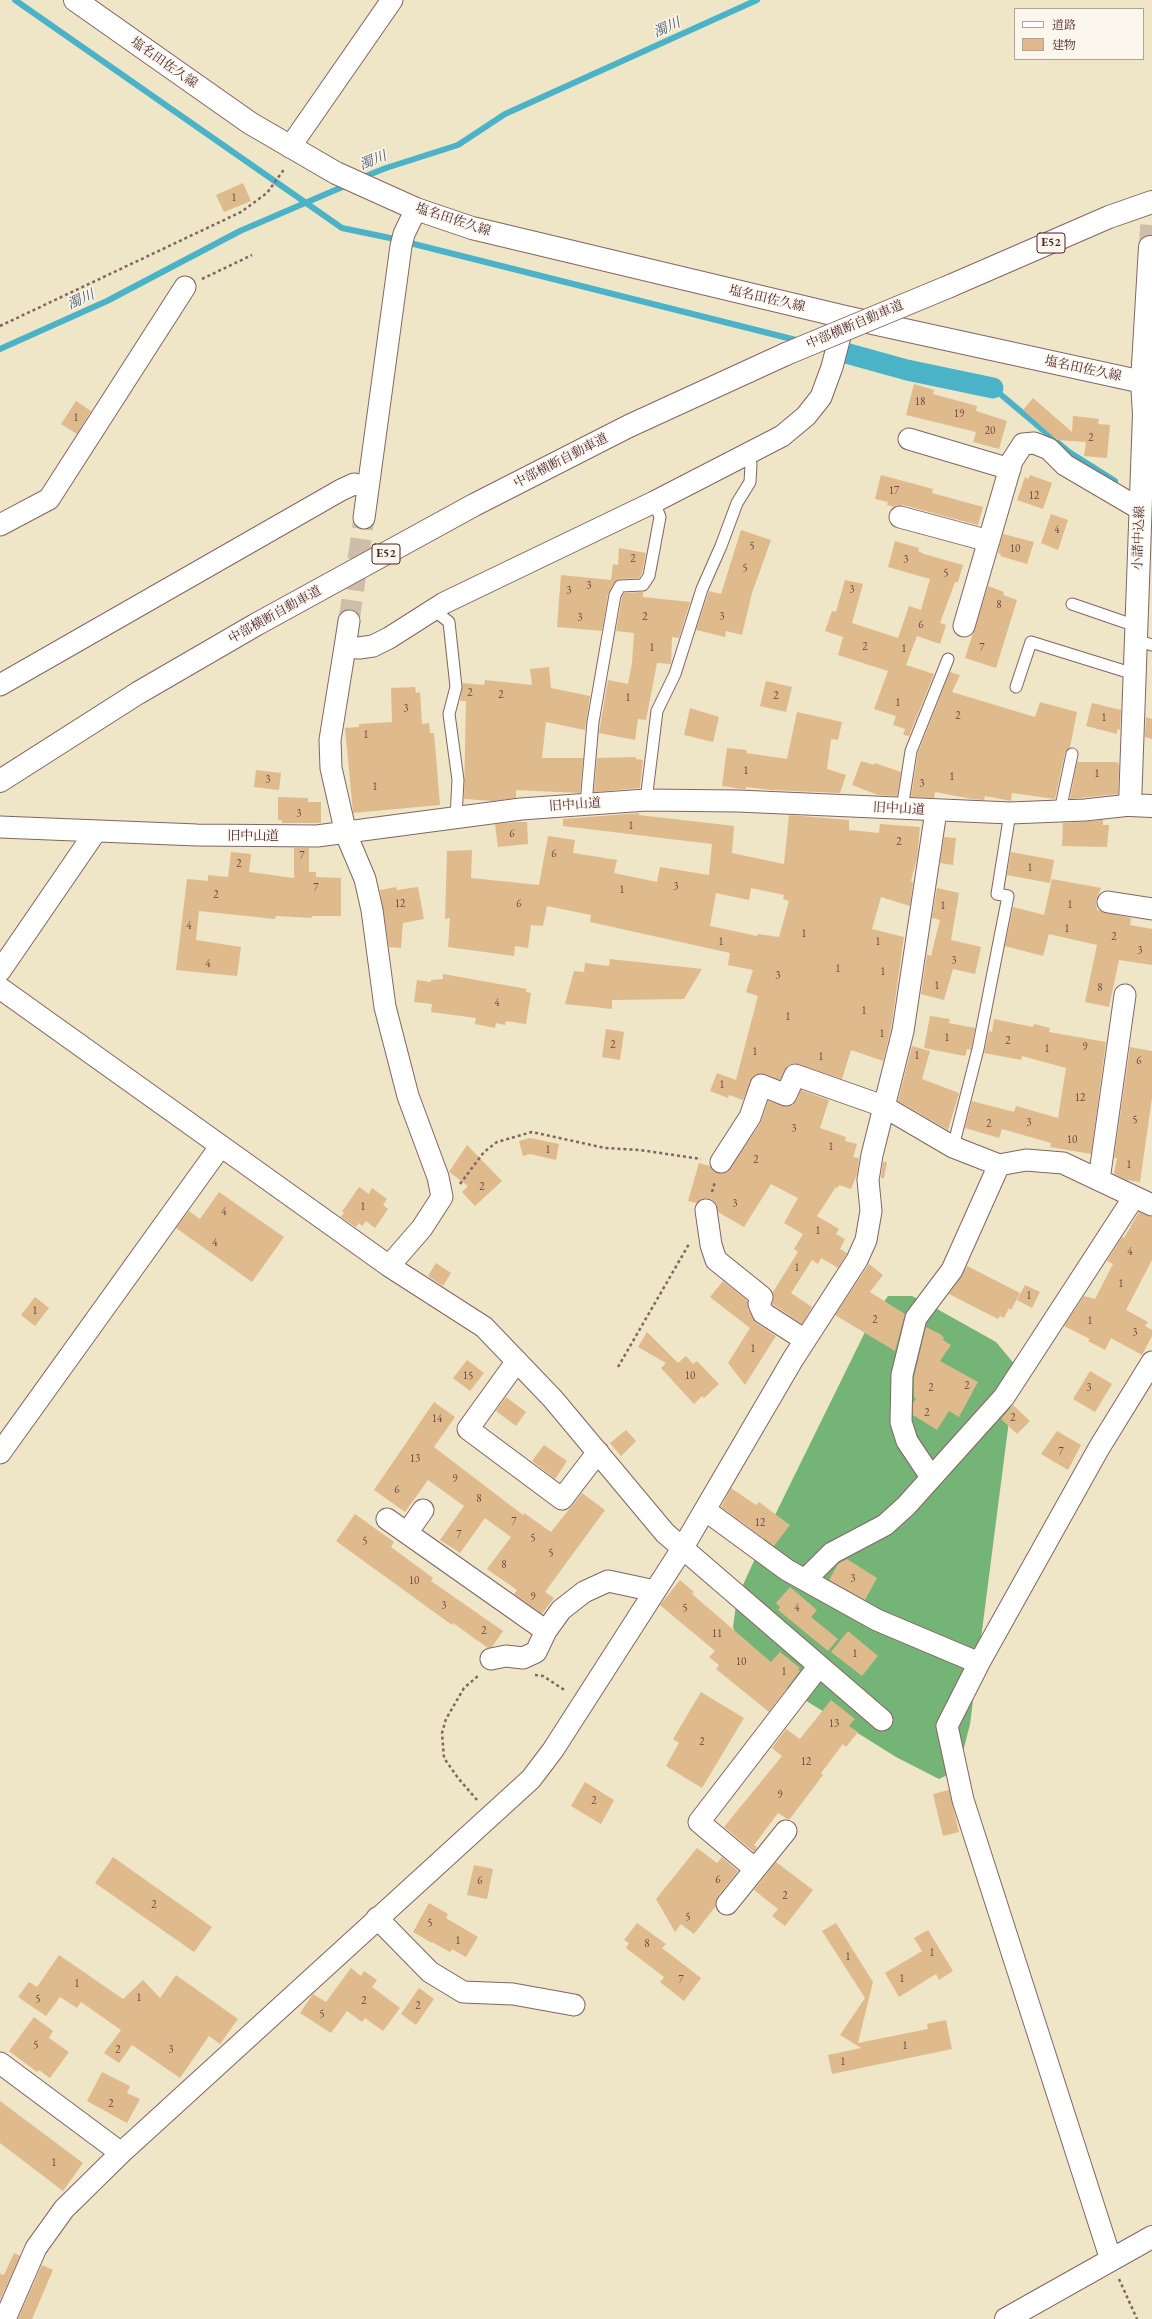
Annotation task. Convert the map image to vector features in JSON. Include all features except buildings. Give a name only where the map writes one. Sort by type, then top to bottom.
[{"type":"main road","name":"塩名田佐久線","points":[[74,0],[250,123],[336,173],[416,209],[472,228],[844,317],[1147,383]]},
{"type":"main road","name":"中部横断自動車道","points":[[0,781],[138,693],[257,624],[474,505],[629,426],[786,354],[1109,218],[1152,202]]},
{"type":"main road","name":"小諸中込線","points":[[1130,805],[1134,674],[1141,637],[1144,414],[1147,383],[1150,247]]},
{"type":"main road","name":"旧中山道","points":[[1130,805],[1152,806]]},
{"type":"main road","points":[[1006,2319],[1152,2236]]},
{"type":"street","points":[[290,147],[392,0]]},
{"type":"street","points":[[364,518],[402,240],[416,209]]},
{"type":"street","points":[[0,525],[49,499],[185,287]]},
{"type":"street","points":[[345,647],[359,648],[373,646],[389,638],[430,612],[501,575],[654,502],[782,436],[806,416],[821,397],[832,367],[844,317]]},
{"type":"street","points":[[909,440],[1010,469]]},
{"type":"street","points":[[964,626],[1012,461],[1023,444],[1034,443],[1049,449],[1065,466],[1144,502]]},
{"type":"street","points":[[0,685],[341,490],[354,484],[368,486]]},
{"type":"street","points":[[900,517],[988,541]]},
{"type":"street","points":[[349,620],[330,740],[331,768],[346,834],[365,879],[372,910],[386,1007],[408,1096],[438,1177],[442,1197],[422,1228],[389,1266]]},
{"type":"street","name":"旧中山道","points":[[0,826],[197,835],[317,836],[346,834],[456,817],[586,804],[646,800],[738,801],[936,811],[1010,813],[1060,811],[1130,805]]},
{"type":"street","points":[[5,2319],[36,2248],[64,2209],[121,2153],[531,1779],[553,1750],[682,1549],[805,1340],[857,1260],[866,1240],[871,1211],[868,1180],[883,1106],[904,1024],[936,811]]},
{"type":"street","points":[[0,971],[96,831]]},
{"type":"street","points":[[1108,902],[1152,909]]},
{"type":"street","points":[[0,988],[220,1147],[389,1266],[484,1327],[553,1399],[665,1533],[882,1720]]},
{"type":"street","points":[[1099,1180],[1125,995]]},
{"type":"street","points":[[721,1162],[750,1117],[761,1085],[786,1095],[795,1075],[883,1106],[953,1147],[999,1165],[1026,1160],[1063,1163],[1143,1201],[1004,1397],[906,1506],[885,1524],[832,1553],[806,1579]]},
{"type":"street","points":[[0,1452],[220,1147]]},
{"type":"street","points":[[931,1477],[907,1441],[901,1422],[902,1375],[916,1318],[952,1270],[999,1165]]},
{"type":"street","points":[[706,1210],[711,1245],[716,1260],[762,1297],[759,1304],[763,1314],[805,1340]]},
{"type":"street","points":[[517,1361],[468,1429],[562,1499],[598,1452]]},
{"type":"street","points":[[1111,2260],[960,1785],[947,1726],[979,1664],[1099,1448],[1152,1362]]},
{"type":"street","points":[[407,1533],[423,1510]]},
{"type":"street","points":[[705,1510],[787,1570],[806,1579],[877,1620],[979,1664]]},
{"type":"street","points":[[387,1519],[546,1631]]},
{"type":"street","points":[[486,1666],[506,1656],[523,1658],[536,1652],[546,1631],[561,1610],[584,1592],[608,1581],[655,1591]]},
{"type":"street","points":[[755,1869],[699,1822],[819,1666]]},
{"type":"street","points":[[727,1904],[786,1831]]},
{"type":"street","points":[[377,1918],[430,1972],[463,1992],[513,1994],[574,2005]]},
{"type":"street","points":[[0,2063],[121,2153]]},
{"type":"lane","points":[[646,800],[657,711],[675,674],[702,589],[737,503],[750,482],[751,464],[744,455]]},
{"type":"lane","points":[[586,804],[593,722],[615,595],[620,586],[643,585],[649,576],[660,517],[654,502]]},
{"type":"lane","points":[[1072,604],[1141,637]]},
{"type":"lane","points":[[430,612],[440,615],[449,622],[456,687],[449,714],[458,780],[456,817]]},
{"type":"lane","points":[[1016,687],[1031,642],[1134,674]]},
{"type":"lane","points":[[902,809],[912,751],[948,658]]},
{"type":"lane","points":[[1060,811],[1072,754]]},
{"type":"lane","points":[[953,1147],[978,1049],[1008,896],[997,894],[1010,813]]},
{"type":"path","points":[[0,326],[235,215],[272,188],[280,175]]},
{"type":"path","points":[[185,287],[252,256]]},
{"type":"path","points":[[442,1197],[464,1181],[484,1152],[497,1142],[532,1132],[605,1148],[640,1150],[721,1162],[706,1210]]},
{"type":"path","points":[[618,1367],[690,1243]]},
{"type":"path","points":[[486,1666],[464,1688],[446,1719],[442,1733],[444,1758],[458,1778],[492,1815]]},
{"type":"path","points":[[530,1675],[543,1676],[583,1702]]},
{"type":"path","points":[[1111,2260],[1137,2319]]},
{"type":"green space","points":[[888,1296],[912,1296],[930,1305],[996,1342],[1016,1366],[970,1724],[962,1756],[954,1772],[939,1779],[896,1757],[765,1675],[743,1652],[733,1627],[737,1598],[775,1515],[869,1324]]},
{"type":"waterway","points":[[15,0],[342,228],[390,238],[800,341]]},
{"type":"waterway","name":"濁川","points":[[361,178],[386,168],[458,145],[505,114],[757,0]]},
{"type":"waterway","name":"濁川","points":[[0,349],[107,301],[240,231],[347,185]]},
{"type":"waterway","points":[[842,352],[907,370],[993,388]]},
{"type":"waterway","points":[[993,388],[1069,452],[1115,481]]},
{"type":"tunnel","points":[[1150,247],[1152,214]]},
{"type":"tunnel","points":[[349,621],[364,518]]}]
